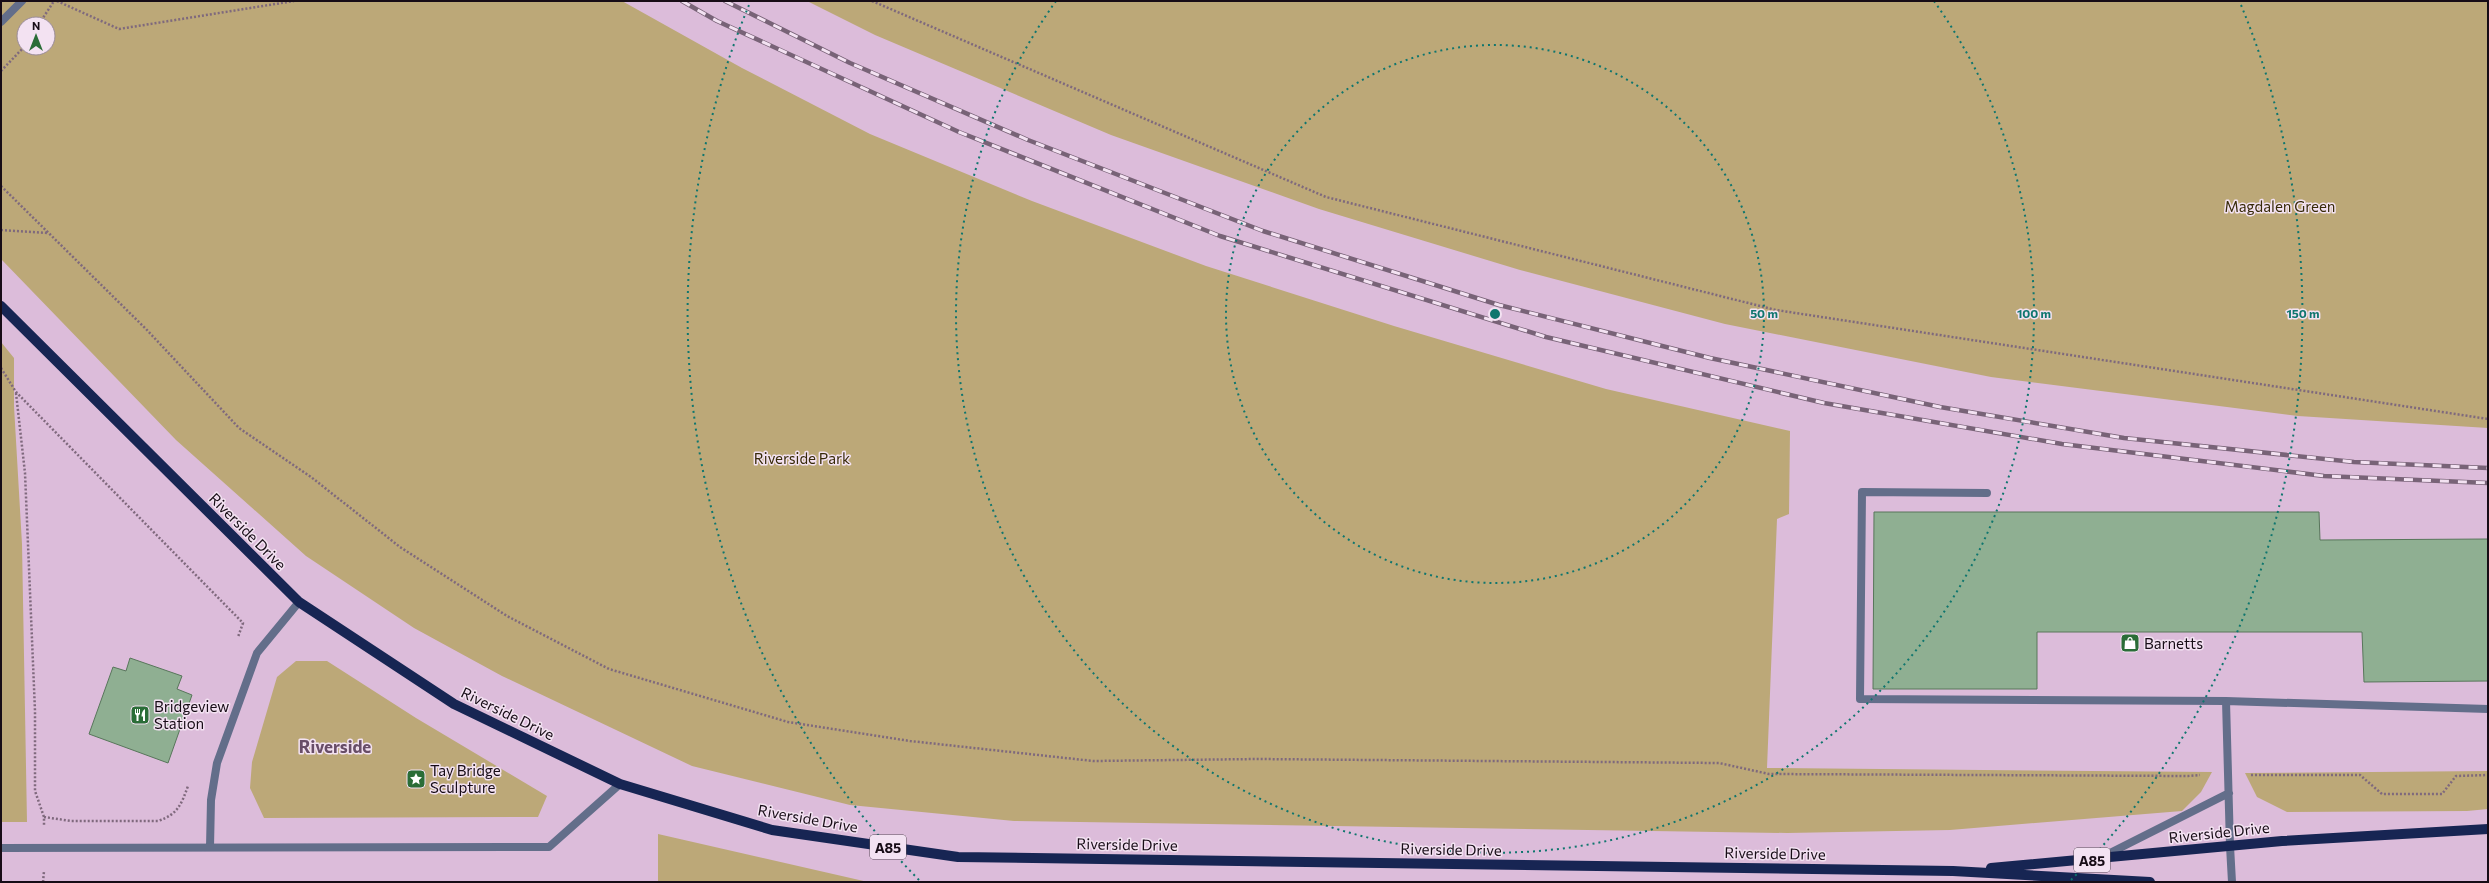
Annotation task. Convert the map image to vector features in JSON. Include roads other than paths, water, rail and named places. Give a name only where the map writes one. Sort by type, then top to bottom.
[{"type":"main road","name":"Riverside Drive","points":[[1,306],[299,602],[454,704],[620,784],[772,830],[958,857],[1953,871],[2150,882]]},
{"type":"main road","name":"Riverside Drive","points":[[1953,871],[2098,859],[2282,841],[2488,829]]},
{"type":"street","points":[[1,22],[22,1]]},
{"type":"street","points":[[1987,493],[1862,492],[1860,699],[2226,701],[2488,709]]},
{"type":"street","points":[[210,847],[211,800],[217,763],[257,653],[299,602]]},
{"type":"street","points":[[2226,701],[2232,882]]},
{"type":"street","points":[[1,848],[549,847],[620,784]]},
{"type":"street","points":[[2098,859],[2229,793]]},
{"type":"railway","points":[[682,1],[717,21],[959,132],[1220,236],[1546,337],[1824,403],[2062,444],[2324,476],[2488,483]]},
{"type":"railway","points":[[725,1],[850,63],[1028,140],[1263,231],[1499,305],[1710,358],[1940,407],[2124,438],[2354,462],[2488,468]]},
{"type":"place","name":"Barnetts","points":[[2130,643]]},
{"type":"place","name":"Bridgeview Station","points":[[140,715]]},
{"type":"place","name":"Tay Bridge Sculpture","points":[[416,779]]},
{"type":"district","name":"Riverside","points":[[335,746]]},
{"type":"park label","name":"Magdalen Green","points":[[2280,206]]},
{"type":"park label","name":"Riverside Park","points":[[802,458]]}]
